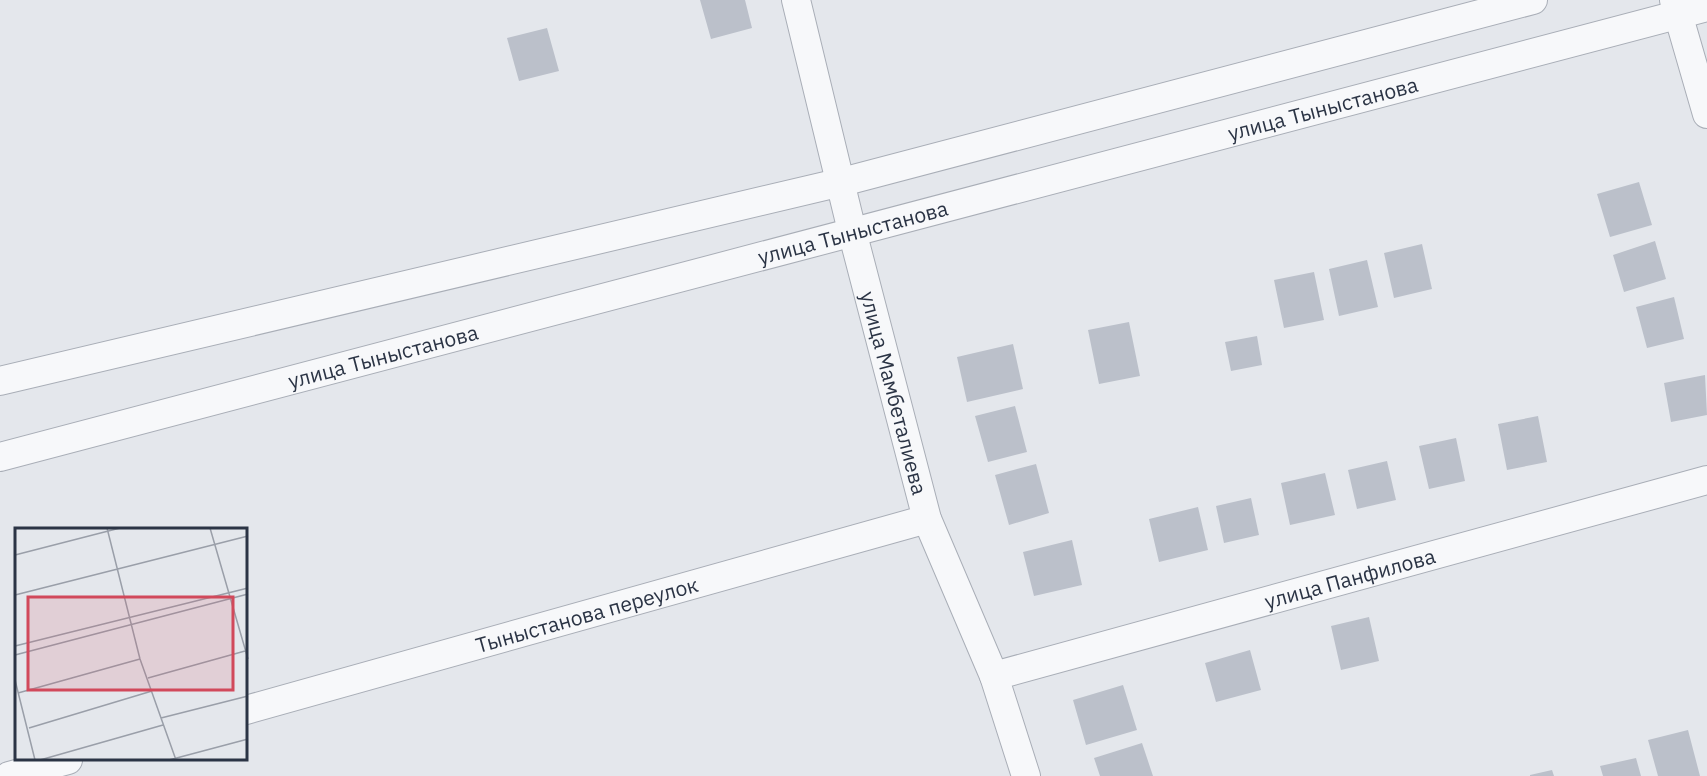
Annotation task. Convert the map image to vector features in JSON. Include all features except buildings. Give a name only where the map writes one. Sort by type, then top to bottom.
[{"type":"street","name":"улица Мамбеталиева","points":[[796,0],[842,182],[852,231],[927,519],[994,676],[1026,776]]},
{"type":"street","points":[[0,381],[842,182],[1533,0]]},
{"type":"street","points":[[1676,7],[1707,114]]},
{"type":"street","name":"улица Тыныстанова","points":[[0,457],[852,231],[1676,7],[1707,7]]},
{"type":"street","name":"улица Панфилова","points":[[994,676],[1707,480]]},
{"type":"street","name":"Тыныстанова переулок","points":[[248,709],[927,519]]},
{"type":"street","points":[[9,776],[61,761]]}]
